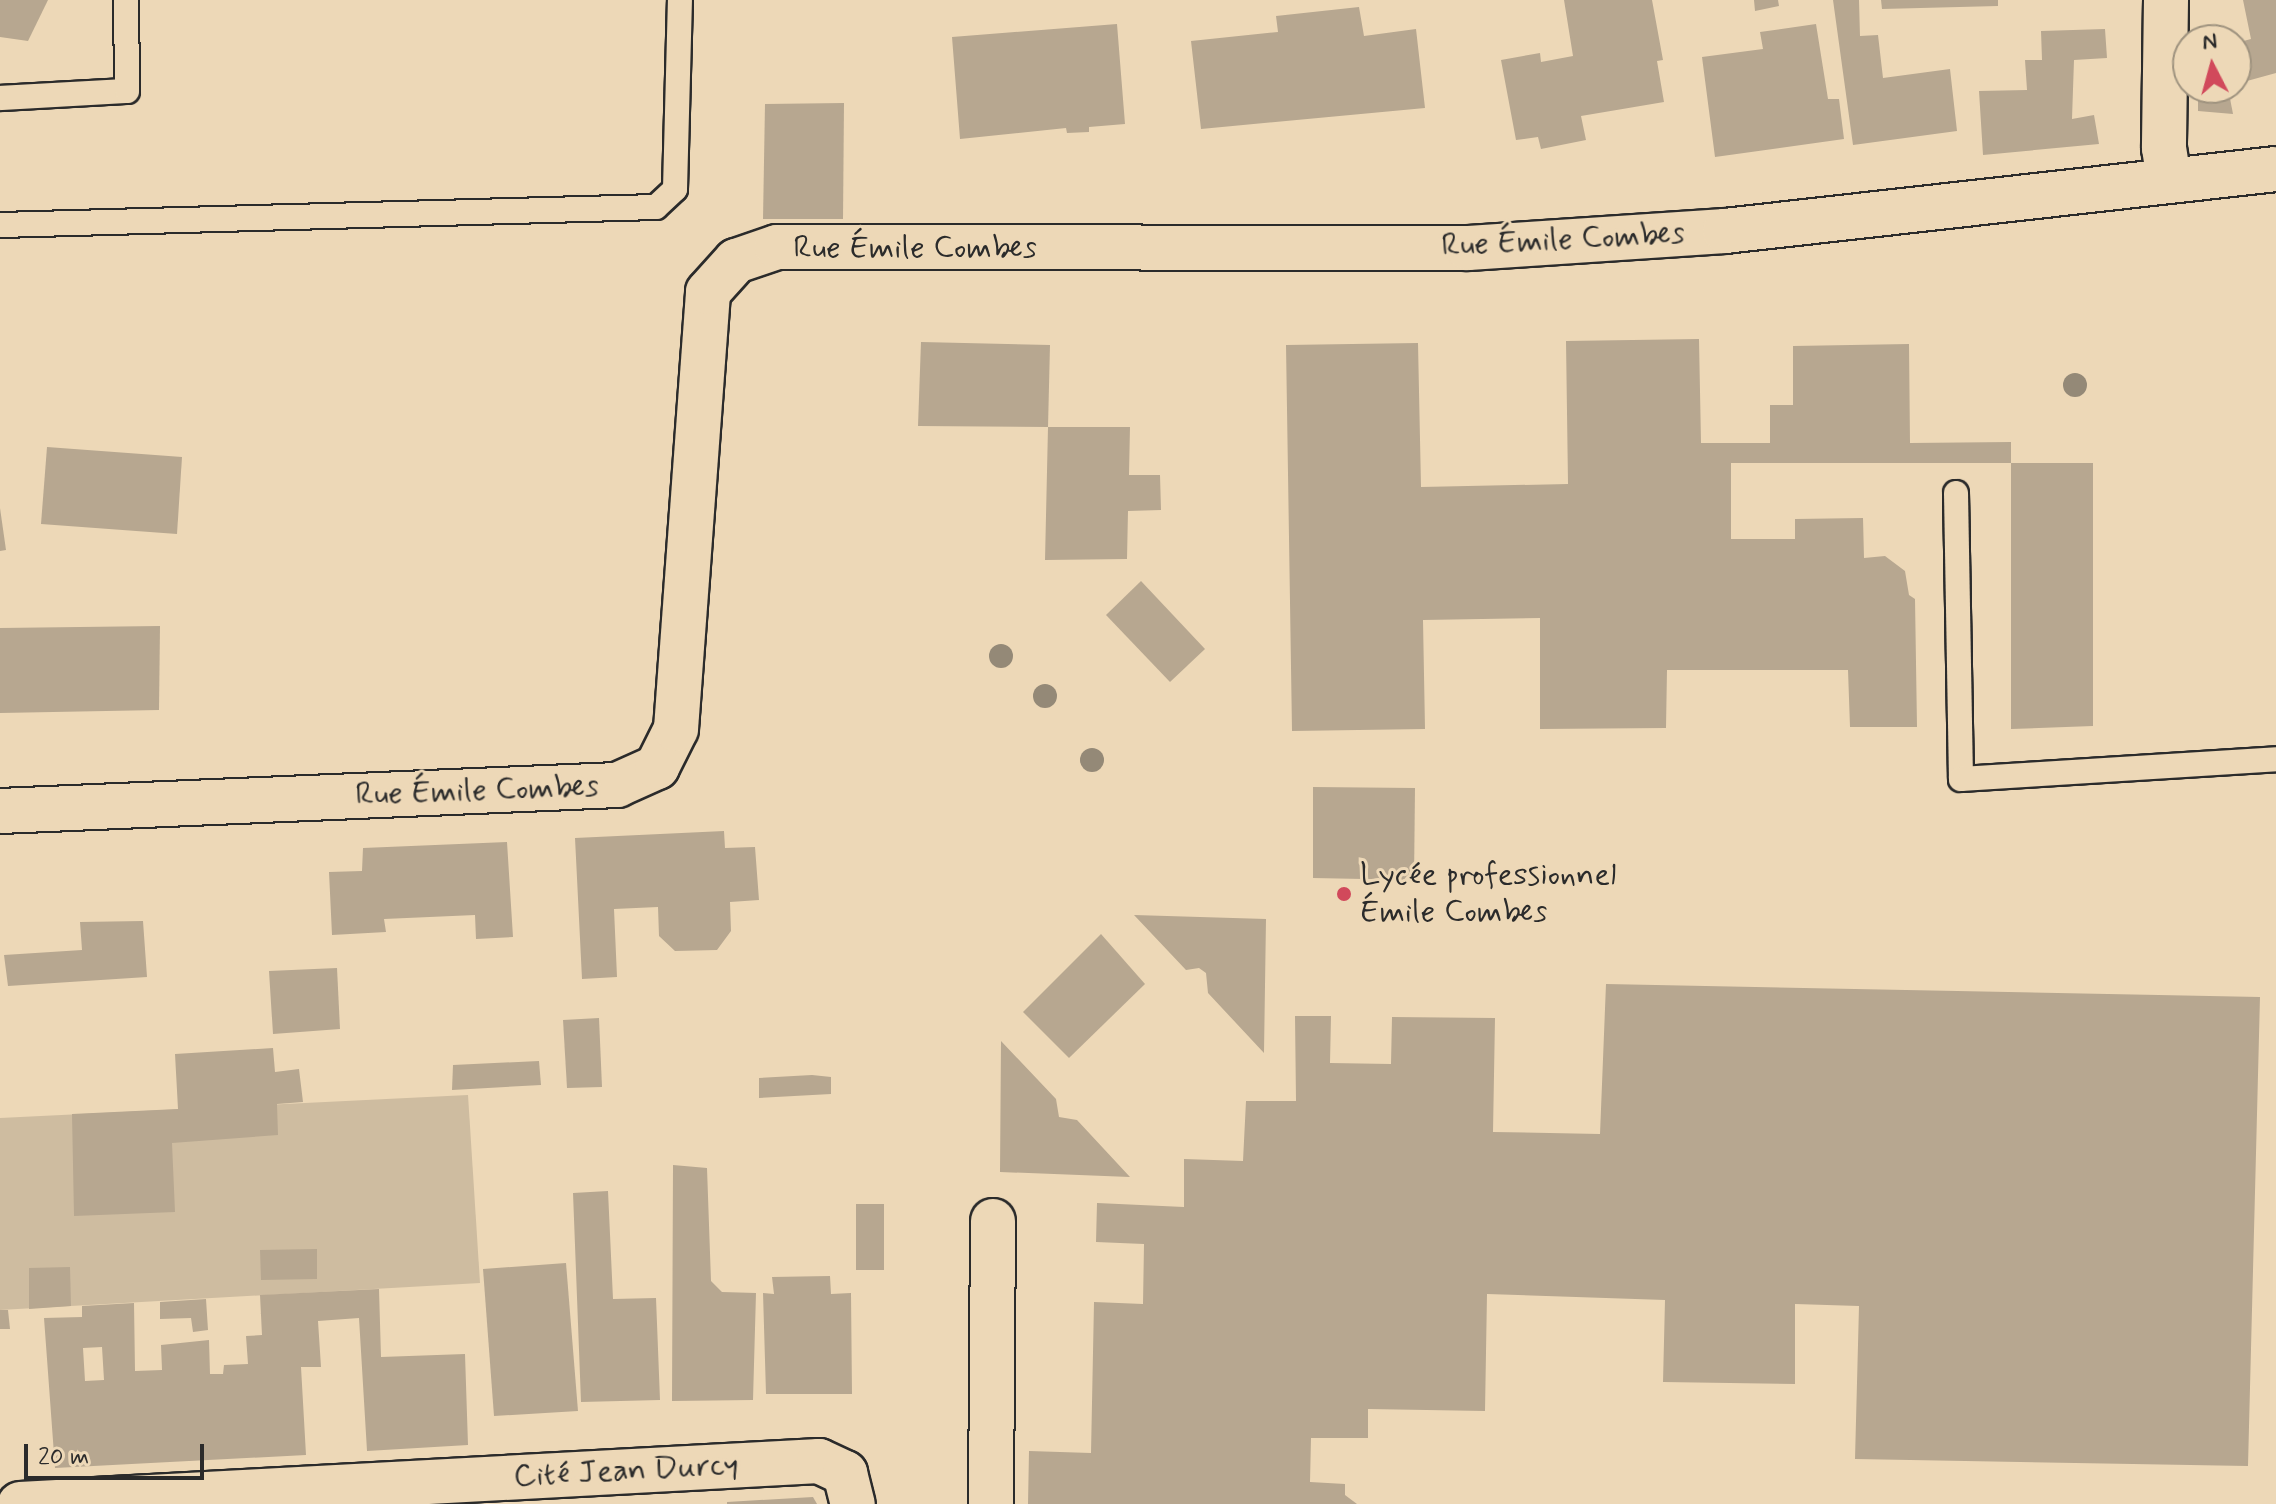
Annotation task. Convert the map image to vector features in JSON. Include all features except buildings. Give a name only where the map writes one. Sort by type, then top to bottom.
[{"type":"street","points":[[2166,0],[2164,148],[2169,181]]},
{"type":"street","name":"Rue Émile Combes","points":[[0,811],[617,785],[657,767],[676,729],[708,292],[736,261],[777,247],[1468,248],[1725,231],[2276,169]]},
{"type":"street","points":[[991,1504],[993,1221]]},
{"type":"street","name":"Cité Jean Durcy","points":[[20,1504],[819,1461],[849,1488]]},
{"type":"lane","points":[[0,98],[127,91],[126,0]]},
{"type":"lane","points":[[0,225],[656,207],[675,189],[680,0]]},
{"type":"lane","points":[[1956,493],[1961,779],[2276,759]]},
{"type":"shaded area","points":[[468,1095],[480,1283],[0,1310],[0,1118]]},
{"type":"place","name":"Lycée professionnel Émile Combes","points":[[1344,894]]}]
